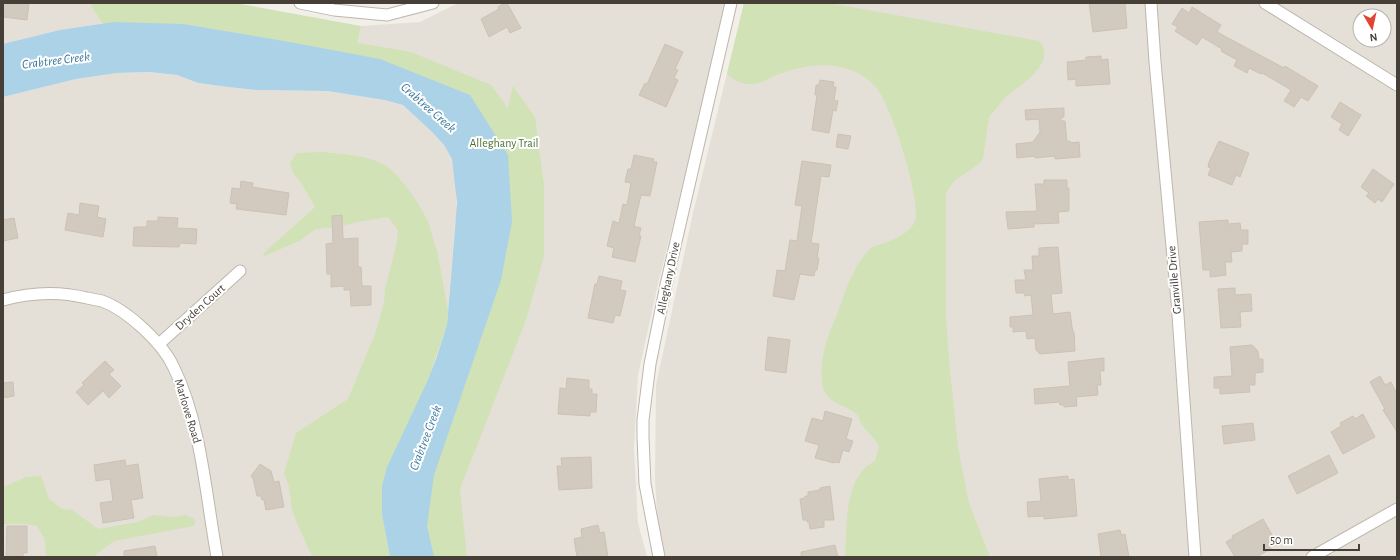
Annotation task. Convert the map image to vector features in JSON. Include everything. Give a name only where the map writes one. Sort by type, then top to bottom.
[{"type":"street","points":[[300,3],[334,10],[387,15],[433,3]]},
{"type":"street","name":"Alleghany Drive","points":[[659,557],[645,484],[643,420],[650,364],[666,285],[730,3]]},
{"type":"street","name":"Granville Drive","points":[[1151,3],[1155,69],[1178,324],[1194,557]]},
{"type":"street","points":[[1266,3],[1397,85]]},
{"type":"street","name":"Dryden Court","points":[[159,344],[240,270]]},
{"type":"street","name":"Marlowe Road","points":[[3,300],[21,295],[44,293],[72,295],[102,301],[130,317],[159,344],[174,367],[185,393],[198,441],[216,557]]},
{"type":"street","points":[[1312,557],[1397,509]]},
{"type":"shaded area","points":[[3,3],[89,3],[124,58],[3,68]]},
{"type":"shaded area","points":[[458,3],[728,3],[658,284],[638,375],[634,449],[638,523],[647,557],[416,557],[490,269],[461,137],[355,63],[361,26],[420,22]]},
{"type":"shaded area","points":[[744,3],[1397,3],[1397,557],[665,557],[659,542],[655,479],[656,385],[693,213]]},
{"type":"shaded area","points":[[149,72],[177,75],[198,83],[228,87],[257,90],[327,91],[383,100],[403,105],[444,145],[452,159],[455,172],[457,212],[447,325],[382,515],[390,557],[3,557],[3,97],[76,79],[117,73]]},
{"type":"green space","name":"Alleghany Trail","points":[[89,3],[235,3],[361,26],[358,43],[411,52],[491,85],[508,108],[513,86],[535,117],[544,185],[544,256],[526,320],[460,489],[467,557],[412,557],[467,303],[465,135],[399,88],[124,58]]},
{"type":"green space","points":[[744,3],[829,3],[1039,41],[1044,48],[1044,59],[1039,68],[1030,78],[1005,98],[989,117],[983,159],[979,164],[954,181],[946,193],[946,317],[958,447],[969,503],[990,557],[845,557],[848,510],[853,487],[858,476],[868,465],[875,461],[879,447],[853,411],[833,401],[825,394],[822,377],[823,354],[847,287],[859,262],[872,247],[895,238],[911,227],[914,223],[916,213],[914,196],[904,153],[889,111],[875,86],[865,77],[841,67],[828,66],[802,67],[754,84],[739,82],[727,74]]},
{"type":"green space","points":[[323,152],[354,155],[377,161],[389,168],[403,182],[416,200],[429,224],[437,250],[448,311],[447,325],[382,515],[390,557],[312,557],[292,511],[289,487],[284,473],[296,433],[348,399],[375,334],[384,303],[385,289],[396,246],[398,230],[388,217],[316,229],[299,241],[262,257],[266,251],[315,207],[302,184],[293,173],[290,163],[297,153]]},
{"type":"green space","points":[[41,476],[49,499],[62,509],[72,510],[98,529],[138,522],[153,515],[172,517],[186,515],[195,520],[194,526],[114,541],[93,557],[46,557],[45,540],[37,526],[25,524],[3,524],[3,486],[26,477]]},
{"type":"water","name":"Crabtree Creek","points":[[114,22],[183,24],[380,59],[470,95],[508,155],[512,222],[501,280],[434,475],[427,526],[434,557],[390,557],[382,515],[382,486],[387,467],[427,382],[447,325],[457,203],[452,159],[444,145],[403,105],[384,100],[327,91],[257,90],[228,87],[198,83],[177,75],[149,72],[117,73],[76,79],[3,97],[3,44],[60,30]]},
{"type":"building","points":[[3,3],[29,3],[27,20],[3,17]]},
{"type":"building","points":[[507,3],[521,28],[510,33],[507,27],[489,37],[481,19],[499,9],[498,7]]},
{"type":"building","points":[[1089,3],[1125,3],[1127,28],[1093,32]]},
{"type":"building","points":[[1192,7],[1221,25],[1217,32],[1284,68],[1285,66],[1318,86],[1308,101],[1301,97],[1294,107],[1284,101],[1291,90],[1262,73],[1261,74],[1249,68],[1247,73],[1234,66],[1237,60],[1221,51],[1222,49],[1202,37],[1197,45],[1175,31],[1178,27],[1172,24],[1182,8],[1189,13]]},
{"type":"building","points":[[665,44],[683,52],[675,69],[678,70],[674,78],[678,80],[666,107],[639,95],[645,83],[647,84]]},
{"type":"building","points":[[1101,56],[1101,60],[1108,59],[1110,84],[1076,86],[1076,79],[1068,80],[1067,62],[1086,60],[1086,57]]},
{"type":"building","points":[[820,80],[834,82],[833,87],[836,87],[834,100],[838,101],[836,111],[833,110],[829,133],[812,130],[817,95],[815,95],[816,85],[819,85]]},
{"type":"building","points":[[1340,102],[1361,115],[1348,136],[1339,130],[1342,124],[1331,117]]},
{"type":"building","points":[[1064,108],[1064,117],[1061,117],[1061,121],[1065,121],[1067,142],[1079,142],[1080,157],[1055,159],[1055,156],[1035,158],[1035,156],[1017,158],[1016,144],[1033,142],[1040,132],[1039,119],[1026,120],[1025,110]]},
{"type":"building","points":[[838,134],[851,136],[848,149],[836,147]]},
{"type":"building","points":[[1219,141],[1249,153],[1240,177],[1236,175],[1232,185],[1208,175],[1211,168],[1208,167],[1209,162]]},
{"type":"building","points":[[634,155],[654,159],[653,162],[657,162],[650,196],[641,195],[634,226],[641,228],[639,236],[641,236],[635,262],[612,257],[614,248],[607,246],[613,221],[619,223],[623,204],[627,205],[631,183],[625,182],[628,169],[631,169]]},
{"type":"building","points":[[802,161],[831,165],[829,177],[821,176],[811,243],[819,244],[817,270],[815,270],[814,276],[800,274],[794,300],[773,296],[777,270],[785,271],[790,240],[797,241],[802,206],[795,205]]},
{"type":"building","points":[[1373,169],[1394,184],[1382,202],[1378,199],[1375,203],[1366,196],[1369,193],[1361,187]]},
{"type":"building","points":[[1044,180],[1067,180],[1067,188],[1069,188],[1069,211],[1058,212],[1059,223],[1034,224],[1034,227],[1008,229],[1006,212],[1037,211],[1035,184],[1044,184]]},
{"type":"building","points":[[241,181],[253,183],[252,187],[289,193],[286,215],[236,209],[237,204],[230,203],[232,188],[240,189]]},
{"type":"building","points":[[80,203],[99,206],[97,217],[106,219],[103,237],[65,230],[68,213],[79,215]]},
{"type":"building","points":[[342,215],[343,239],[358,238],[358,267],[361,267],[362,286],[371,286],[371,305],[351,306],[350,290],[344,290],[344,286],[331,287],[331,274],[327,274],[326,244],[333,243],[332,216]]},
{"type":"building","points":[[158,217],[178,218],[177,228],[197,229],[196,244],[180,243],[179,247],[133,246],[134,227],[147,227],[147,221],[158,221]]},
{"type":"building","points":[[14,218],[18,238],[3,241],[3,220]]},
{"type":"building","points":[[1228,220],[1228,224],[1240,223],[1241,230],[1248,230],[1248,244],[1242,244],[1242,251],[1231,252],[1232,262],[1225,262],[1226,275],[1210,277],[1210,270],[1203,270],[1199,222]]},
{"type":"building","points":[[1058,247],[1062,293],[1051,294],[1053,314],[1070,312],[1074,332],[1075,351],[1040,354],[1036,350],[1035,338],[1027,339],[1026,331],[1013,332],[1013,327],[1010,327],[1010,317],[1033,315],[1031,295],[1025,296],[1024,293],[1016,293],[1015,280],[1026,280],[1024,270],[1033,270],[1032,256],[1039,256],[1039,248]]},
{"type":"building","points":[[599,276],[622,281],[620,290],[626,291],[620,316],[615,315],[613,323],[588,318],[595,284],[597,284]]},
{"type":"building","points":[[1235,288],[1235,295],[1251,294],[1252,311],[1240,312],[1241,327],[1221,328],[1218,289]]},
{"type":"building","points":[[768,337],[790,340],[786,373],[765,370]]},
{"type":"building","points":[[1252,345],[1258,351],[1259,359],[1263,359],[1263,372],[1255,373],[1255,385],[1249,385],[1250,392],[1220,394],[1220,388],[1214,388],[1214,377],[1232,376],[1230,347]]},
{"type":"building","points":[[1104,358],[1104,371],[1100,371],[1101,385],[1097,385],[1098,395],[1076,397],[1077,406],[1064,407],[1064,405],[1060,405],[1059,402],[1035,404],[1034,389],[1070,386],[1068,362]]},
{"type":"building","points":[[105,361],[114,370],[109,374],[121,386],[109,398],[103,391],[88,405],[76,392],[84,385],[82,383]]},
{"type":"building","points":[[1380,376],[1385,385],[1391,382],[1397,394],[1397,432],[1383,410],[1385,409],[1370,382]]},
{"type":"building","points":[[567,378],[589,380],[589,389],[592,389],[592,394],[597,394],[596,412],[590,412],[590,416],[558,414],[560,388],[566,389]]},
{"type":"building","points":[[13,382],[14,396],[3,398],[3,383]]},
{"type":"building","points":[[825,411],[852,419],[846,439],[853,441],[849,452],[843,450],[839,463],[815,458],[819,445],[805,441],[812,418],[823,421]]},
{"type":"building","points":[[1363,414],[1375,437],[1343,454],[1331,432],[1341,426],[1340,423],[1353,416],[1355,419]]},
{"type":"building","points":[[1253,423],[1255,440],[1224,444],[1222,426]]},
{"type":"building","points":[[1329,455],[1338,473],[1297,494],[1288,476]]},
{"type":"building","points":[[591,457],[592,488],[559,490],[557,466],[562,466],[561,458]]},
{"type":"building","points":[[125,460],[126,466],[138,464],[143,498],[131,500],[134,518],[103,523],[100,503],[113,501],[110,479],[96,481],[94,465]]},
{"type":"building","points":[[260,464],[271,471],[274,482],[279,481],[284,507],[266,510],[264,500],[262,500],[261,496],[257,496],[253,478],[251,476]]},
{"type":"building","points":[[1068,476],[1068,480],[1074,479],[1077,516],[1044,519],[1044,516],[1028,517],[1027,502],[1041,501],[1039,479]]},
{"type":"building","points":[[830,486],[834,520],[824,520],[824,527],[810,529],[809,522],[807,522],[807,520],[803,520],[800,499],[808,496],[808,492],[820,490],[820,488]]},
{"type":"building","points":[[1263,519],[1275,540],[1268,543],[1271,549],[1256,557],[1235,557],[1226,542],[1233,538],[1232,536]]},
{"type":"building","points":[[598,525],[600,533],[604,532],[608,557],[577,557],[574,539],[582,537],[581,529]]},
{"type":"building","points":[[7,526],[27,526],[27,553],[23,553],[23,557],[6,557]]},
{"type":"building","points":[[1120,530],[1121,535],[1125,534],[1129,557],[1101,557],[1098,534]]},
{"type":"building","points":[[835,545],[838,557],[801,557],[801,552]]},
{"type":"building","points":[[155,546],[157,557],[124,557],[124,551]]}]
